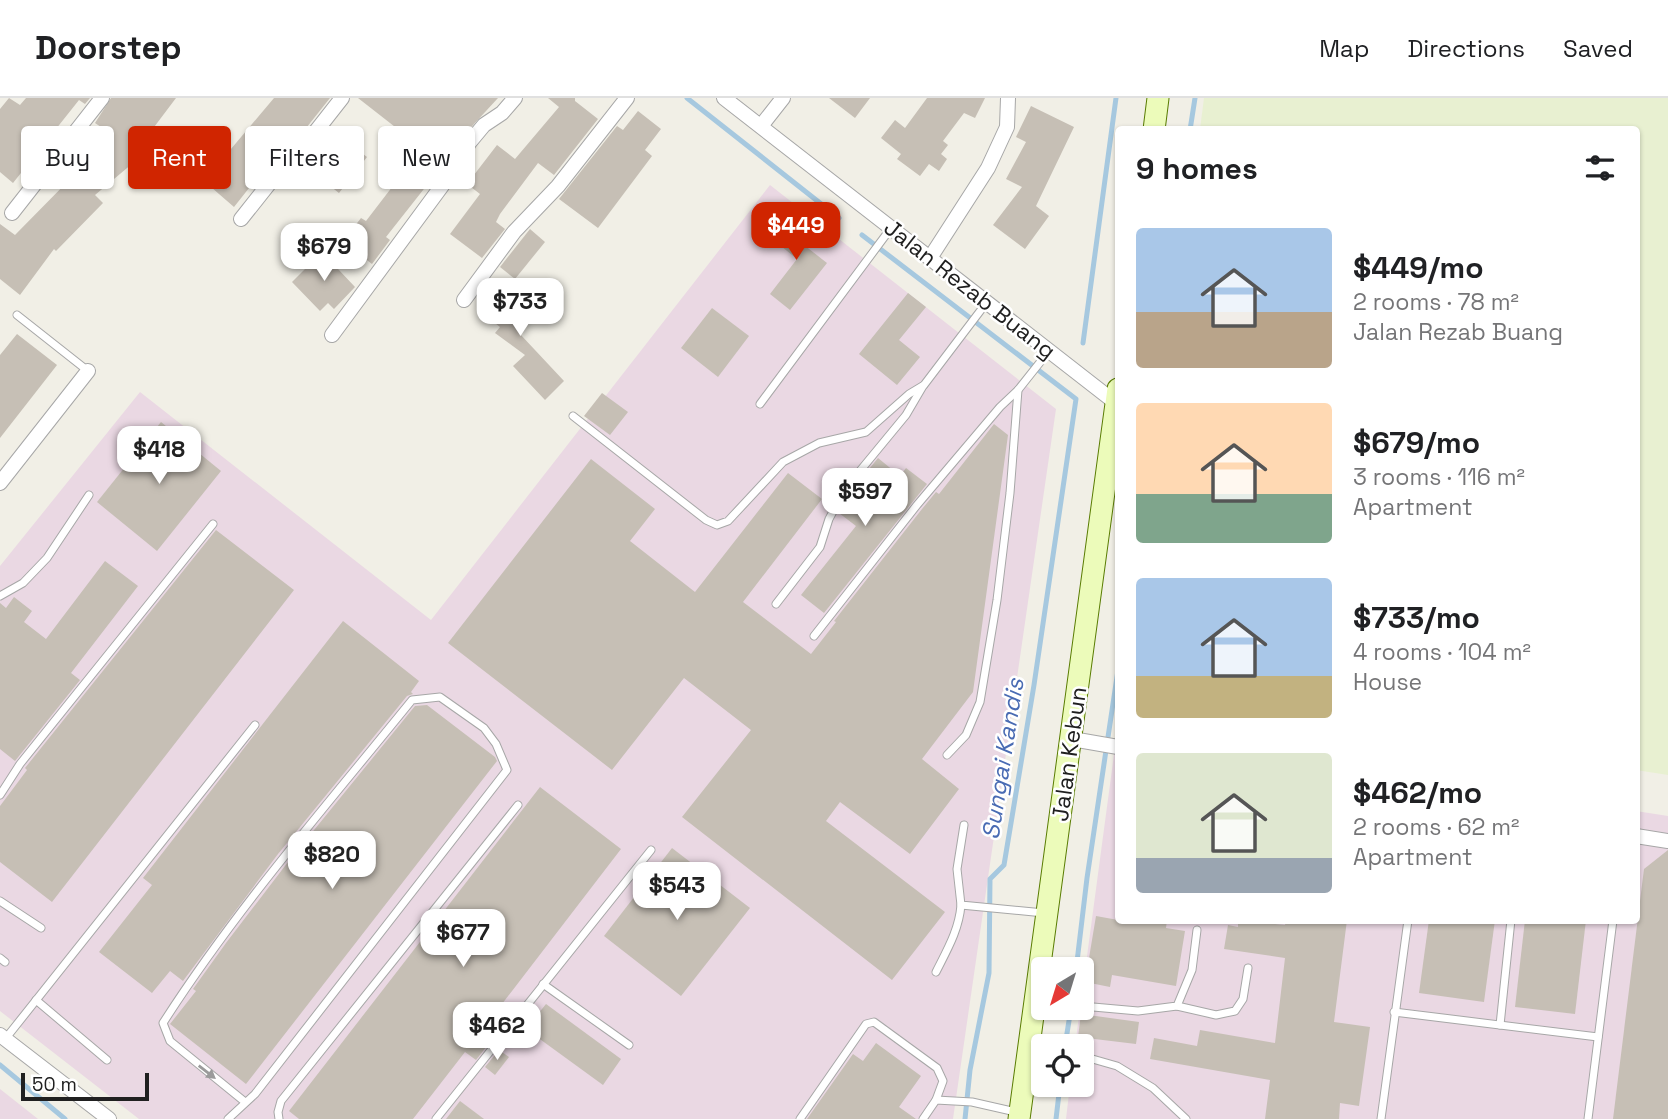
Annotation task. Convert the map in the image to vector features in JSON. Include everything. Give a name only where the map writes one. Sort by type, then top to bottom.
[{"type":"main road","points":[[1154,126],[1158,98]]},
{"type":"main road","name":"Jalan Kebun","points":[[1044,957],[1115,411]]},
{"type":"main road","name":"Jalan Kebun","points":[[1020,1116],[1031,1068]]},
{"type":"street","points":[[12,213],[102,98]]},
{"type":"street","points":[[241,219],[342,98]]},
{"type":"street","points":[[332,335],[456,166],[469,143],[484,124],[502,113],[515,98]]},
{"type":"street","points":[[464,300],[514,232],[558,186],[627,98]]},
{"type":"street","name":"Jalan Rezab Buang","points":[[724,98],[1049,351],[1115,395]]},
{"type":"street","points":[[761,126],[783,98]]},
{"type":"street","points":[[930,258],[988,168],[1007,127],[1008,98]]},
{"type":"street","points":[[0,483],[88,371]]},
{"type":"street","points":[[1072,739],[1115,747]]},
{"type":"street","points":[[1640,837],[1668,841]]},
{"type":"street","points":[[3,1037],[109,1119]]},
{"type":"lane","points":[[761,404],[891,228]]},
{"type":"lane","points":[[776,604],[820,547],[829,519],[845,489],[906,415],[924,385],[987,302]]},
{"type":"lane","points":[[17,314],[88,371]]},
{"type":"lane","points":[[814,636],[917,505],[1000,407],[1030,377],[1049,351]]},
{"type":"lane","points":[[573,416],[706,520],[717,525],[728,522],[783,462],[819,443],[866,432],[909,394],[924,385]]},
{"type":"lane","points":[[947,755],[966,735],[980,702],[997,600],[1010,493],[1018,390]]},
{"type":"lane","points":[[0,596],[23,583],[47,558],[89,495]]},
{"type":"lane","points":[[0,796],[20,764],[213,524]]},
{"type":"lane","points":[[228,1119],[254,1094],[508,770],[496,744],[484,728],[440,697],[412,700],[281,862],[186,988],[163,1023],[170,1041],[245,1102]]},
{"type":"lane","points":[[3,1037],[36,1000],[255,725]]},
{"type":"lane","points":[[279,1119],[281,1101],[518,805]]},
{"type":"lane","points":[[936,972],[954,935],[961,905],[957,869],[964,825]]},
{"type":"lane","points":[[436,1119],[651,850]]},
{"type":"lane","points":[[0,901],[41,929]]},
{"type":"lane","points":[[961,905],[1048,914]]},
{"type":"lane","points":[[1381,1119],[1407,924]]},
{"type":"lane","points":[[1500,1025],[1511,924]]},
{"type":"lane","points":[[1588,1119],[1612,924]]},
{"type":"lane","points":[[1177,1006],[1192,970],[1197,930]]},
{"type":"lane","points":[[1094,1007],[1138,1012],[1177,1006],[1216,1015],[1235,1012],[1243,999],[1248,968]]},
{"type":"lane","points":[[543,984],[629,1045]]},
{"type":"lane","points":[[36,1000],[107,1060]]},
{"type":"lane","points":[[1394,1012],[1598,1037]]},
{"type":"lane","points":[[800,1119],[866,1024],[874,1022],[937,1068],[943,1081],[936,1100],[923,1119]]},
{"type":"lane","points":[[1094,1059],[1117,1066],[1153,1088],[1185,1119]]},
{"type":"lane","points":[[936,1100],[972,1102],[1020,1116]]},
{"type":"shaded area","points":[[770,185],[1056,409],[953,1119],[139,1119],[0,1011],[0,566],[140,392],[431,620]]},
{"type":"shaded area","points":[[1115,747],[1115,924],[1640,924],[1640,812],[1668,816],[1668,1119],[1066,1119],[1069,1097],[1094,1097],[1094,1034],[1077,1034],[1078,1020],[1094,1020],[1094,957],[1087,957]]},
{"type":"shaded area","points":[[0,1089],[38,1119],[0,1119]]},
{"type":"green space","points":[[1204,98],[1668,98],[1668,775],[1640,771],[1640,126],[1200,126]]},
{"type":"building","points":[[9,98],[20,105],[26,98],[90,98],[85,104],[79,100],[58,126],[21,126],[21,173],[13,183],[0,172],[0,109]]},
{"type":"building","points":[[111,98],[176,98],[155,126],[128,126],[128,167],[114,179],[114,126],[100,126],[95,123]]},
{"type":"building","points":[[274,98],[330,98],[308,126],[250,126]]},
{"type":"building","points":[[358,98],[498,98],[472,126],[394,126]]},
{"type":"building","points":[[548,98],[575,98],[575,101],[598,119],[554,175],[538,163],[500,214],[496,222],[505,229],[482,258],[450,234],[480,194],[474,189],[475,174],[497,145],[515,159],[559,107]]},
{"type":"building","points":[[829,98],[870,98],[855,118]]},
{"type":"building","points":[[927,98],[985,98],[975,118],[964,113],[943,141],[948,145],[941,154],[947,159],[939,171],[929,164],[920,176],[897,159],[901,154],[881,138],[895,120],[905,128]]},
{"type":"building","points":[[1031,106],[1074,127],[1036,206],[1049,216],[1025,249],[993,225],[1022,187],[1006,179],[1026,142],[1016,137]]},
{"type":"building","points":[[638,111],[661,129],[645,150],[652,156],[598,228],[559,199],[617,126],[623,130]]},
{"type":"building","points":[[245,132],[245,189],[248,189],[234,207],[213,189],[231,189],[231,149]]},
{"type":"building","points":[[60,189],[102,189],[95,195],[103,203],[56,251],[54,249],[20,295],[0,279],[0,224],[15,235]]},
{"type":"building","points":[[391,189],[424,189],[386,237],[390,240],[372,264],[359,254],[364,249],[347,236],[361,218],[366,221]]},
{"type":"building","points":[[792,210],[807,222],[795,238],[827,263],[790,310],[770,294],[797,259],[771,238]]},
{"type":"building","points":[[530,229],[545,242],[515,279],[500,267]]},
{"type":"building","points":[[322,252],[355,287],[334,309],[328,303],[320,311],[292,282]]},
{"type":"building","points":[[499,283],[537,312],[520,334],[564,381],[545,400],[513,366],[525,355],[495,333],[500,327],[478,310]]},
{"type":"building","points":[[908,293],[926,307],[899,340],[920,357],[897,385],[859,354]]},
{"type":"building","points":[[712,308],[749,336],[718,377],[681,348]]},
{"type":"building","points":[[17,334],[57,365],[0,438],[0,355]]},
{"type":"building","points":[[602,393],[628,412],[610,435],[584,416]]},
{"type":"building","points":[[161,422],[221,471],[157,551],[97,502]]},
{"type":"building","points":[[994,424],[1008,435],[973,692],[922,759],[959,789],[910,854],[840,802],[826,821],[945,912],[892,980],[682,817],[751,730],[684,678],[612,770],[448,643],[591,459],[655,509],[630,541],[695,592],[788,473],[822,499],[743,602],[811,654],[922,509],[936,492],[939,494]]},
{"type":"building","points":[[878,458],[900,476],[906,468],[927,484],[824,613],[801,595],[856,526],[839,513],[849,494]]},
{"type":"building","points":[[216,530],[294,590],[52,902],[0,862],[0,806],[27,770],[25,768]]},
{"type":"building","points":[[105,561],[138,586],[71,673],[80,680],[15,761],[0,749],[0,603],[6,608],[14,597],[32,611],[24,622],[46,639]]},
{"type":"building","points":[[343,621],[419,681],[411,692],[413,694],[407,696],[278,854],[183,981],[170,971],[152,993],[99,952],[152,885],[143,878]]},
{"type":"building","points":[[427,705],[497,761],[246,1084],[170,1024],[196,991],[193,989],[226,943],[288,862],[415,706]]},
{"type":"building","points":[[540,787],[621,849],[479,1034],[490,1042],[476,1060],[465,1052],[413,1119],[299,1119],[289,1111]]},
{"type":"building","points":[[672,848],[750,908],[681,996],[604,936]]},
{"type":"building","points":[[1668,850],[1668,1119],[1613,1119],[1637,924],[1640,924],[1644,869]]},
{"type":"building","points":[[1096,916],[1115,919],[1115,924],[1166,924],[1166,928],[1185,931],[1176,986],[1112,975],[1110,987],[1094,984],[1094,957],[1089,957]]},
{"type":"building","points":[[1238,924],[1346,924],[1334,1022],[1370,1027],[1359,1106],[1340,1103],[1339,1119],[1265,1119],[1270,1080],[1150,1059],[1154,1038],[1197,1046],[1200,1030],[1275,1043],[1285,958],[1224,949],[1228,925],[1238,927]]},
{"type":"building","points":[[1428,924],[1494,924],[1484,1002],[1419,993]]},
{"type":"building","points":[[1525,924],[1586,924],[1575,1014],[1515,1007]]},
{"type":"building","points":[[546,1004],[621,1059],[603,1085],[526,1029]]},
{"type":"building","points":[[1094,1016],[1139,1022],[1136,1044],[1094,1039],[1094,1034],[1078,1034],[1080,1020],[1094,1020]]},
{"type":"building","points":[[876,1043],[921,1076],[899,1107],[916,1119],[807,1119],[853,1054],[863,1061]]},
{"type":"building","points":[[499,1050],[509,1057],[495,1075],[485,1067]]},
{"type":"building","points":[[460,1101],[484,1119],[446,1119]]},
{"type":"waterway","points":[[687,98],[839,218]]},
{"type":"waterway","name":"Sungai Kandis","points":[[1083,343],[1116,98]]},
{"type":"waterway","points":[[1191,126],[1195,98]]},
{"type":"waterway","name":"Sungai Kandis","points":[[862,235],[1076,399],[1034,685],[1004,865],[990,879],[989,973],[970,1070],[965,1119]]},
{"type":"waterway","points":[[1078,957],[1115,690]]},
{"type":"waterway","points":[[1067,1034],[1069,1020]]},
{"type":"waterway","points":[[0,1065],[65,1119]]},
{"type":"waterway","points":[[1056,1119],[1059,1097]]}]
